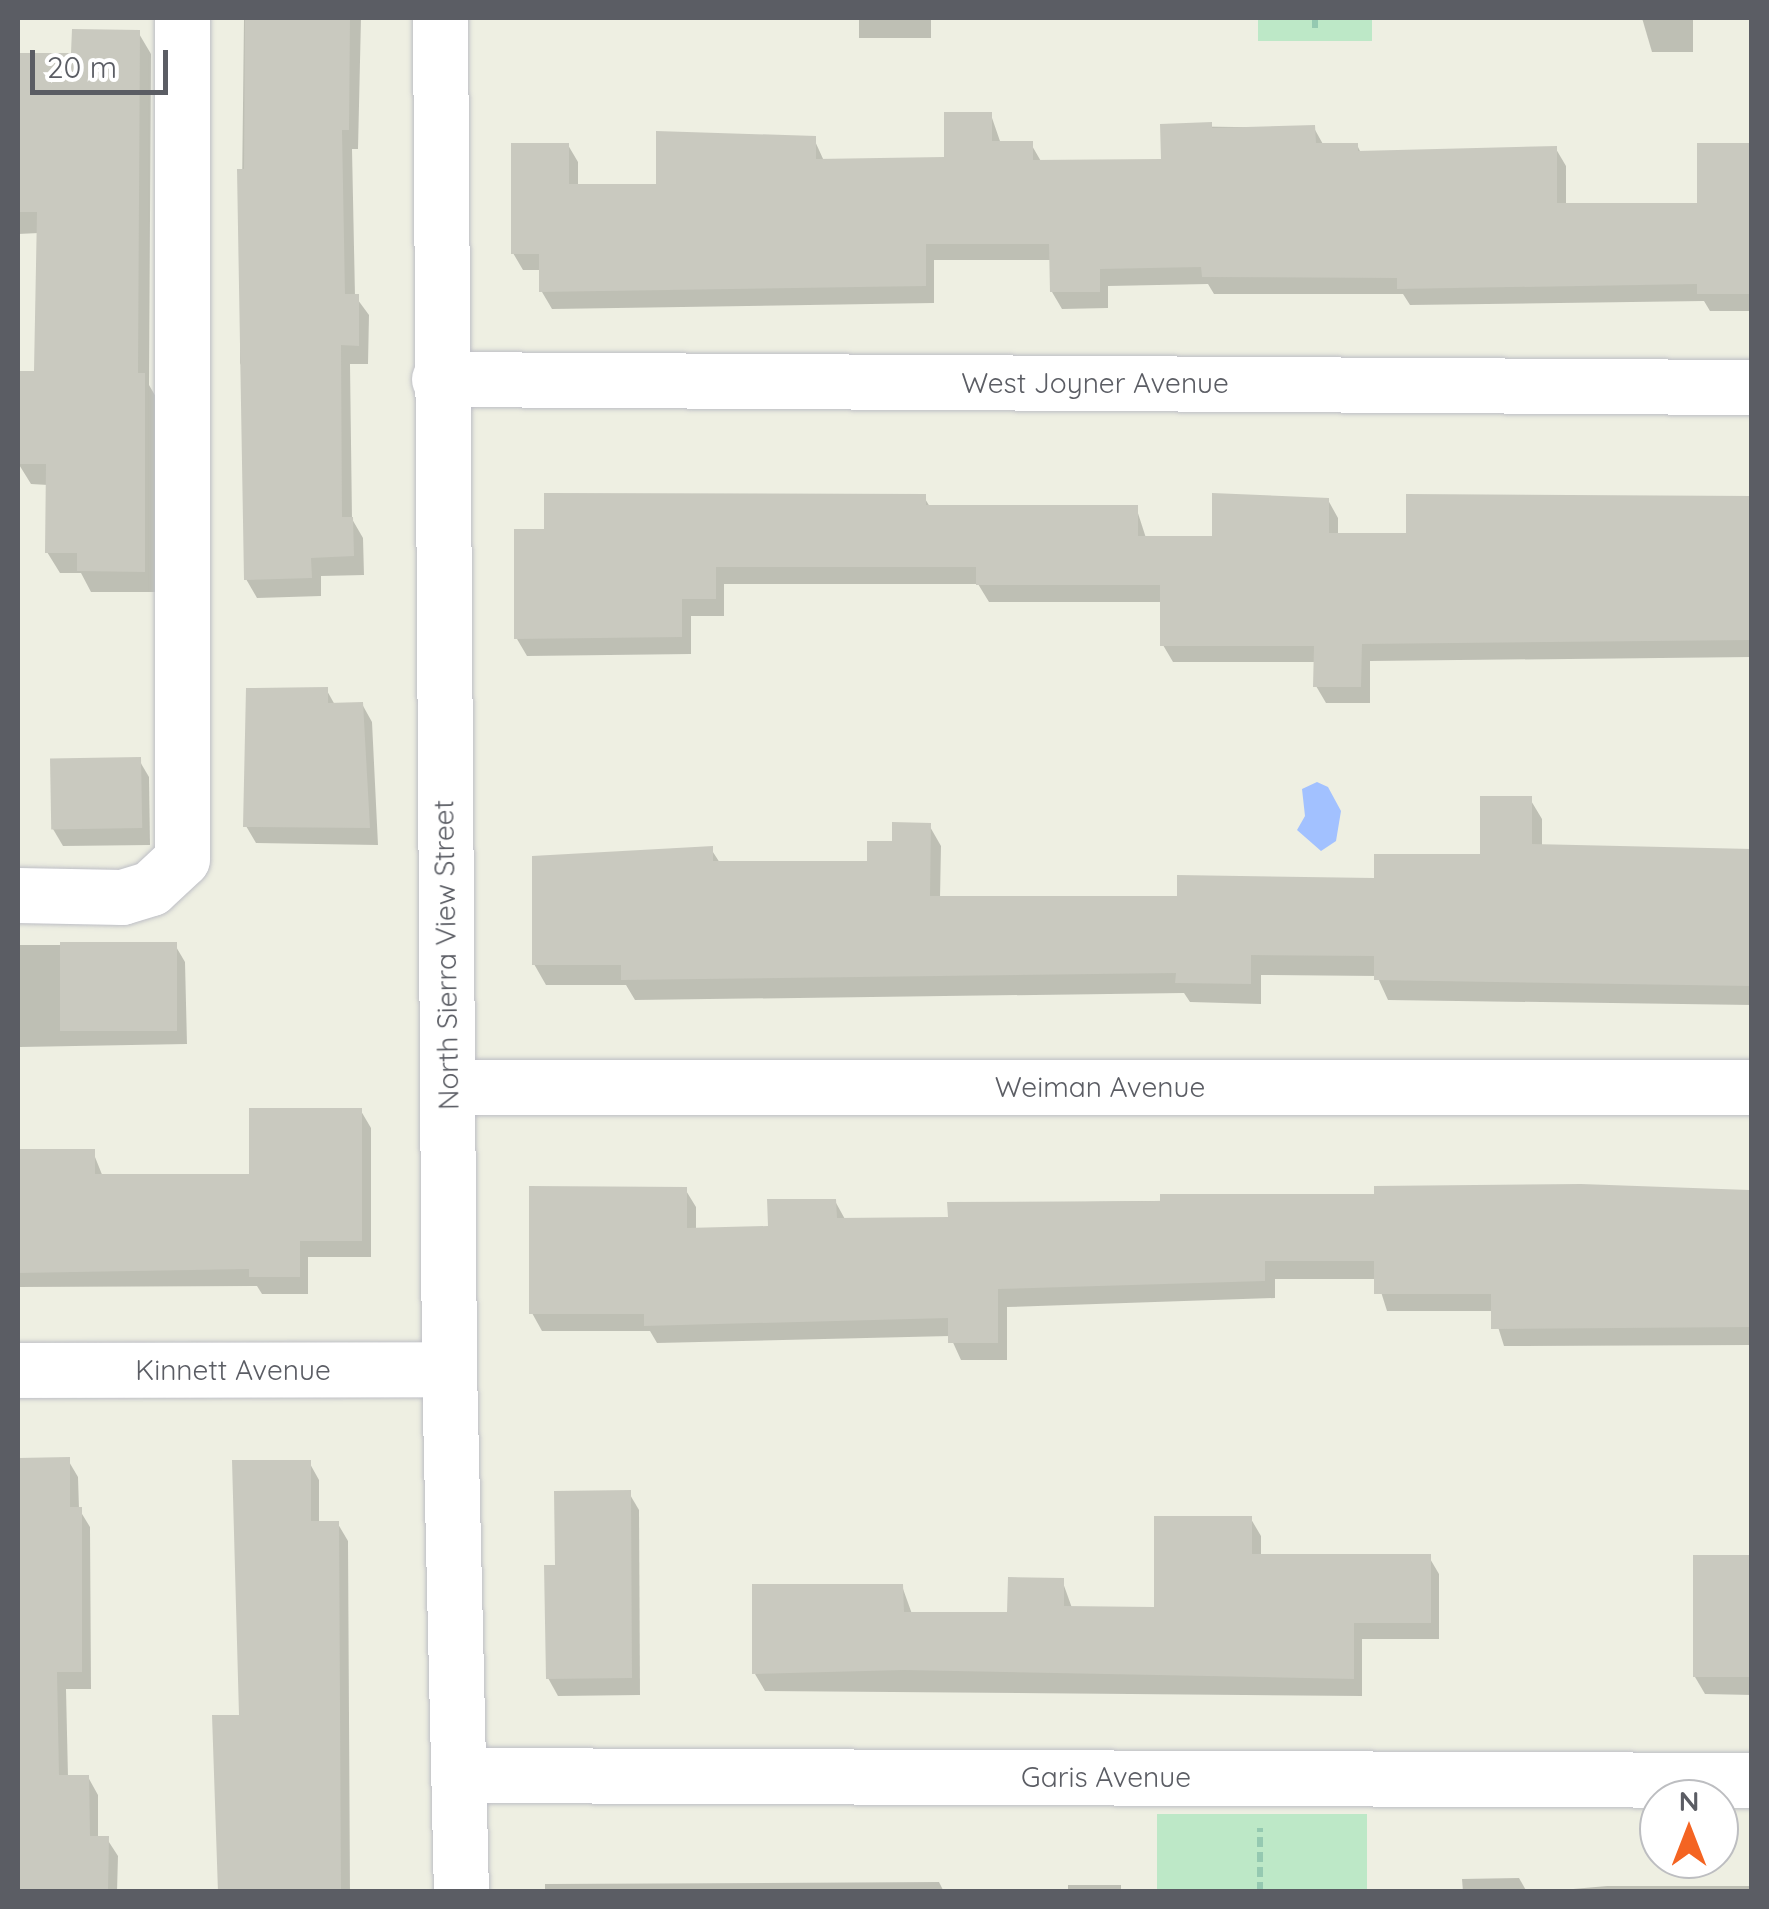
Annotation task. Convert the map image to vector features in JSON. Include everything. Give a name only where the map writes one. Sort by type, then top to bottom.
[{"type":"street","points":[[18,895],[122,897],[151,888],[182,858],[182,18]]},
{"type":"street","name":"North Sierra View Street","points":[[440,18],[439,379],[449,1369],[461,1892]]},
{"type":"street","name":"West Joyner Avenue","points":[[439,379],[1752,388]]},
{"type":"street","name":"Weiman Avenue","points":[[448,1087],[1752,1087]]},
{"type":"street","name":"Kinnett Avenue","points":[[18,1370],[449,1369]]},
{"type":"street","name":"Garis Avenue","points":[[460,1775],[1752,1780]]},
{"type":"path","points":[[1315,28],[1316,18]]},
{"type":"path","points":[[1260,1813],[1260,1892]]},
{"type":"green space","points":[[1258,18],[1372,18],[1372,41],[1258,41]]},
{"type":"green space","points":[[1157,1814],[1367,1814],[1367,1891],[1157,1891]]},
{"type":"water","points":[[1317,782],[1328,787],[1341,811],[1336,841],[1321,851],[1297,830],[1305,816],[1302,789]]},
{"type":"building","points":[[245,18],[350,18],[349,130],[342,130],[345,294],[359,294],[359,346],[341,345],[342,517],[353,517],[354,556],[311,558],[312,578],[244,580],[237,169],[244,169]]},
{"type":"building","points":[[72,29],[140,30],[138,373],[145,373],[145,572],[77,571],[77,553],[45,553],[46,464],[18,464],[18,371],[34,371],[37,212],[18,212],[19,53],[71,53]]},
{"type":"building","points":[[944,112],[992,112],[992,141],[1033,141],[1033,160],[1161,159],[1160,124],[1212,122],[1212,128],[1315,125],[1316,143],[1358,143],[1358,151],[1557,146],[1557,203],[1697,203],[1697,143],[1752,143],[1752,294],[1697,294],[1697,284],[1397,289],[1397,278],[1202,277],[1201,267],[1100,269],[1100,292],[1050,292],[1049,244],[926,244],[926,286],[539,292],[539,254],[511,254],[511,143],[569,143],[569,184],[656,184],[656,131],[816,136],[816,159],[944,157]]},
{"type":"building","points":[[544,493],[926,494],[926,505],[1138,505],[1138,536],[1212,536],[1212,493],[1329,498],[1329,533],[1406,533],[1406,494],[1752,496],[1752,640],[1362,644],[1361,687],[1313,687],[1314,646],[1160,646],[1160,585],[976,585],[976,567],[716,567],[716,599],[682,599],[682,637],[514,639],[514,529],[544,529]]},
{"type":"building","points":[[328,687],[328,703],[363,702],[370,828],[243,827],[246,688]]},
{"type":"building","points":[[141,757],[142,828],[51,830],[50,759]]},
{"type":"building","points":[[1480,796],[1532,796],[1532,844],[1752,849],[1752,986],[1374,980],[1374,956],[1251,955],[1251,984],[1175,983],[1176,973],[621,980],[621,965],[532,965],[532,856],[713,846],[713,861],[867,861],[867,841],[892,841],[892,822],[931,823],[930,896],[1177,896],[1177,875],[1374,878],[1374,854],[1480,854]]},
{"type":"building","points":[[60,942],[177,942],[177,1031],[60,1031]]},
{"type":"building","points":[[249,1108],[362,1108],[362,1241],[300,1241],[300,1277],[249,1277],[249,1269],[18,1273],[18,1149],[95,1149],[95,1174],[249,1174]]},
{"type":"building","points":[[1581,1184],[1749,1190],[1752,1327],[1491,1329],[1491,1294],[1374,1294],[1374,1261],[1265,1261],[1265,1281],[998,1289],[998,1343],[948,1343],[948,1318],[644,1326],[644,1314],[529,1314],[529,1186],[687,1187],[687,1228],[768,1226],[767,1199],[836,1199],[837,1218],[948,1217],[947,1202],[1160,1201],[1160,1194],[1374,1194],[1374,1186]]},
{"type":"building","points":[[70,1457],[70,1507],[82,1507],[82,1672],[57,1672],[59,1775],[89,1775],[90,1836],[109,1836],[108,1892],[18,1892],[18,1458]]},
{"type":"building","points":[[232,1460],[311,1460],[311,1521],[339,1521],[341,1892],[218,1892],[212,1715],[239,1715]]},
{"type":"building","points":[[631,1490],[632,1678],[546,1679],[544,1565],[555,1565],[554,1491]]},
{"type":"building","points":[[1154,1516],[1252,1516],[1252,1554],[1431,1554],[1431,1623],[1354,1623],[1354,1679],[904,1670],[752,1674],[752,1584],[903,1584],[904,1612],[1007,1612],[1008,1577],[1064,1578],[1064,1606],[1154,1607]]},
{"type":"building","points":[[1693,1555],[1752,1555],[1752,1677],[1693,1677]]}]
